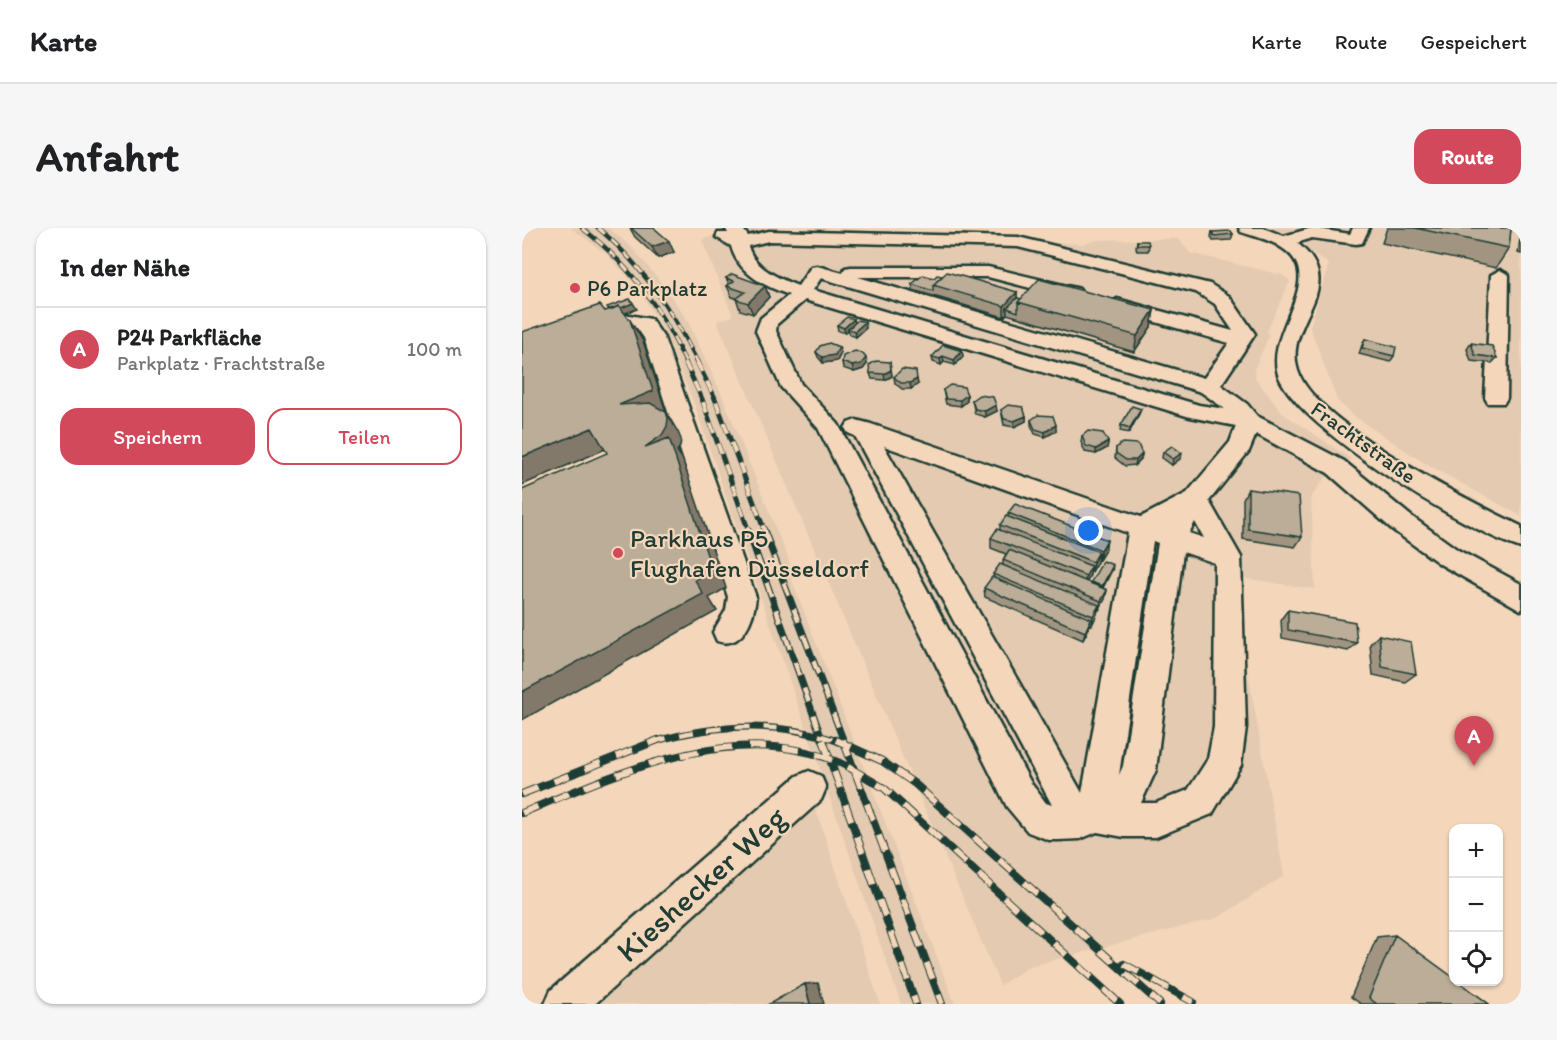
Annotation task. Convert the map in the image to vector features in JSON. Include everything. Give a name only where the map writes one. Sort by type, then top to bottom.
[{"type":"street","points":[[717,228],[728,239],[735,235],[1018,242],[1203,288],[1222,300],[1245,334],[1209,387]]},
{"type":"street","points":[[1246,228],[1292,247],[1316,248],[1335,232]]},
{"type":"street","points":[[1292,247],[1311,230],[1335,232],[1356,239],[1361,228]]},
{"type":"street","points":[[735,235],[746,261],[755,270],[780,286],[1198,412],[1250,421]]},
{"type":"street","name":"Frachtstraße","points":[[1292,247],[1311,275],[1285,363],[1290,377],[1306,400],[1348,436],[1409,477],[1521,538]]},
{"type":"street","points":[[755,270],[988,272],[1093,298],[1242,340]]},
{"type":"street","points":[[817,271],[802,293],[768,322],[765,331],[792,387],[827,424],[1019,795],[1037,819],[1047,823],[1088,818],[1156,820],[1200,802],[1224,765],[1230,727],[1228,557],[1196,500]]},
{"type":"street","points":[[817,271],[1209,387],[1250,421],[1319,456],[1402,524],[1439,550],[1521,598]]},
{"type":"street","points":[[1496,398],[1500,274]]},
{"type":"street","points":[[522,350],[604,318],[644,323],[654,338],[742,597],[740,614],[727,632]]},
{"type":"street","points":[[1088,818],[1124,799],[1139,770],[1172,538],[1196,500],[1241,445],[1250,421]]},
{"type":"street","points":[[827,424],[863,429],[1228,557]]},
{"type":"street","points":[[863,429],[1088,818]]},
{"type":"street","points":[[1142,528],[1196,500]]},
{"type":"street","points":[[1088,818],[1142,528]]},
{"type":"street","name":"Kieshecker Weg","points":[[566,1004],[809,788]]},
{"type":"shaded area","points":[[571,228],[608,228],[631,247],[661,282],[687,320],[721,393],[795,576],[791,578],[955,1004],[901,1004],[694,403],[662,328],[639,289],[608,255]]},
{"type":"shaded area","points":[[736,228],[957,232],[1082,244],[1098,240],[1179,239],[1190,253],[1282,275],[1290,281],[1267,331],[1269,336],[1254,369],[1256,379],[1282,413],[1351,459],[1324,479],[1311,497],[1315,589],[1242,578],[1240,627],[1284,876],[1217,918],[1030,966],[1000,985],[717,321],[733,316],[702,240]]},
{"type":"shaded area","points":[[1265,228],[1521,228],[1521,516],[1423,462],[1355,417],[1337,400],[1310,327],[1329,264],[1280,231]]},
{"type":"shaded area","points":[[815,807],[880,1004],[599,1004]]},
{"type":"building","points":[[631,228],[654,228],[669,241],[652,247]]},
{"type":"building","points":[[1415,228],[1511,228],[1509,248]]},
{"type":"building","points":[[1231,231],[1233,234],[1214,236],[1212,232]]},
{"type":"building","points":[[1137,241],[1148,241],[1149,245],[1138,245]]},
{"type":"building","points":[[947,272],[1017,292],[1004,306],[933,285]]},
{"type":"building","points":[[732,274],[765,286],[748,303],[736,299],[745,292],[727,286],[734,281],[726,278]]},
{"type":"building","points":[[923,275],[934,278],[937,275],[942,276],[933,285],[933,291],[912,284]]},
{"type":"building","points":[[1039,279],[1154,310],[1137,336],[1018,302]]},
{"type":"building","points":[[1017,298],[1021,299],[1018,302],[1018,312],[1007,308]]},
{"type":"building","points":[[630,299],[633,303],[621,308],[619,306],[610,310],[607,307]]},
{"type":"building","name":"Parkhaus P5 Flughafen Düsseldorf","points":[[600,305],[605,311],[619,306],[630,320],[653,391],[619,405],[650,403],[666,412],[667,426],[662,435],[645,447],[669,438],[712,570],[695,580],[703,594],[522,692],[522,490],[607,453],[592,428],[522,457],[522,332]]},
{"type":"building","points":[[847,317],[854,319],[844,328],[837,325]]},
{"type":"building","points":[[858,320],[865,322],[855,331],[848,329]]},
{"type":"building","points":[[1365,339],[1396,347],[1394,356],[1362,348]]},
{"type":"building","points":[[829,343],[839,347],[835,355],[822,357],[816,352],[820,346]]},
{"type":"building","points":[[1471,343],[1492,346],[1497,358],[1475,355]]},
{"type":"building","points":[[943,345],[962,351],[954,360],[943,356],[940,359],[932,357]]},
{"type":"building","points":[[855,351],[866,358],[861,364],[852,366],[842,362],[843,356]]},
{"type":"building","points":[[876,361],[890,362],[891,370],[884,374],[870,373],[869,365]]},
{"type":"building","points":[[902,369],[916,371],[917,379],[910,383],[901,383],[894,377]]},
{"type":"building","points":[[950,385],[964,387],[967,395],[960,400],[946,399],[943,390]]},
{"type":"building","points":[[979,395],[993,397],[996,405],[985,411],[975,409],[972,400]]},
{"type":"building","points":[[1008,405],[1023,407],[1026,416],[1014,421],[1004,419],[1001,410]]},
{"type":"building","points":[[1132,406],[1141,409],[1130,428],[1121,425]]},
{"type":"building","points":[[1038,415],[1053,416],[1056,425],[1045,432],[1035,429],[1031,420]]},
{"type":"building","points":[[1088,431],[1103,433],[1108,442],[1096,449],[1086,446],[1082,436]]},
{"type":"building","points":[[1122,443],[1138,444],[1142,454],[1136,460],[1126,460],[1116,453],[1116,448]]},
{"type":"building","points":[[1172,446],[1182,453],[1173,459],[1163,452]]},
{"type":"building","points":[[1248,489],[1299,496],[1302,537],[1248,529]]},
{"type":"building","points":[[1015,504],[1107,540],[1101,550],[1008,513]]},
{"type":"building","points":[[1006,516],[1099,552],[1093,562],[1000,525]]},
{"type":"building","points":[[997,529],[1091,566],[1086,576],[991,538]]},
{"type":"building","points":[[1009,550],[1107,590],[1101,601],[1003,560]]},
{"type":"building","points":[[1103,561],[1113,565],[1102,586],[1091,582]]},
{"type":"building","points":[[1000,564],[1099,605],[1093,616],[993,574]]},
{"type":"building","points":[[992,577],[1091,619],[1085,632],[984,588]]},
{"type":"building","points":[[1288,610],[1355,622],[1357,643],[1288,630]]},
{"type":"building","points":[[1379,635],[1411,642],[1416,674],[1382,667]]},
{"type":"building","points":[[1395,935],[1449,974],[1449,986],[1465,986],[1489,1004],[1377,1004],[1369,998]]},
{"type":"building","points":[[805,984],[810,1004],[769,1004]]},
{"type":"railway","points":[[582,228],[615,257],[643,289],[666,324],[686,363]]},
{"type":"railway","points":[[598,228],[629,258],[655,290],[678,325],[698,363]]},
{"type":"railway","points":[[685,362],[702,399],[749,532]]},
{"type":"railway","points":[[697,362],[714,396],[765,532]]},
{"type":"railway","points":[[748,530],[821,736]]},
{"type":"railway","points":[[764,530],[844,742]]},
{"type":"railway","points":[[653,742],[700,731],[746,727],[793,730],[821,736]]},
{"type":"railway","points":[[821,736],[840,742]]},
{"type":"railway","points":[[821,736],[823,742]]},
{"type":"railway","points":[[522,794],[658,740]]},
{"type":"railway","points":[[823,740],[830,760]]},
{"type":"railway","points":[[836,740],[844,744]]},
{"type":"railway","points":[[843,740],[844,744]]},
{"type":"railway","points":[[844,744],[882,761],[915,784],[1160,1004]]},
{"type":"railway","points":[[844,744],[855,771]]},
{"type":"railway","points":[[522,813],[637,768],[678,756],[719,748],[760,746],[800,751],[830,760]]},
{"type":"railway","points":[[830,760],[855,771]]},
{"type":"railway","points":[[830,760],[916,1004]]},
{"type":"railway","points":[[855,771],[884,788],[1120,1004]]},
{"type":"railway","points":[[855,771],[942,1004]]},
{"type":"railway","points":[[1124,964],[1193,1002]]},
{"type":"place","name":"P6 Parkplatz","points":[[575,288]]},
{"type":"place","name":"Parkhaus P5 Flughafen Düsseldorf","points":[[618,553]]},
{"type":"place","name":"P24 Parkfläche","points":[[1474,766]]}]
